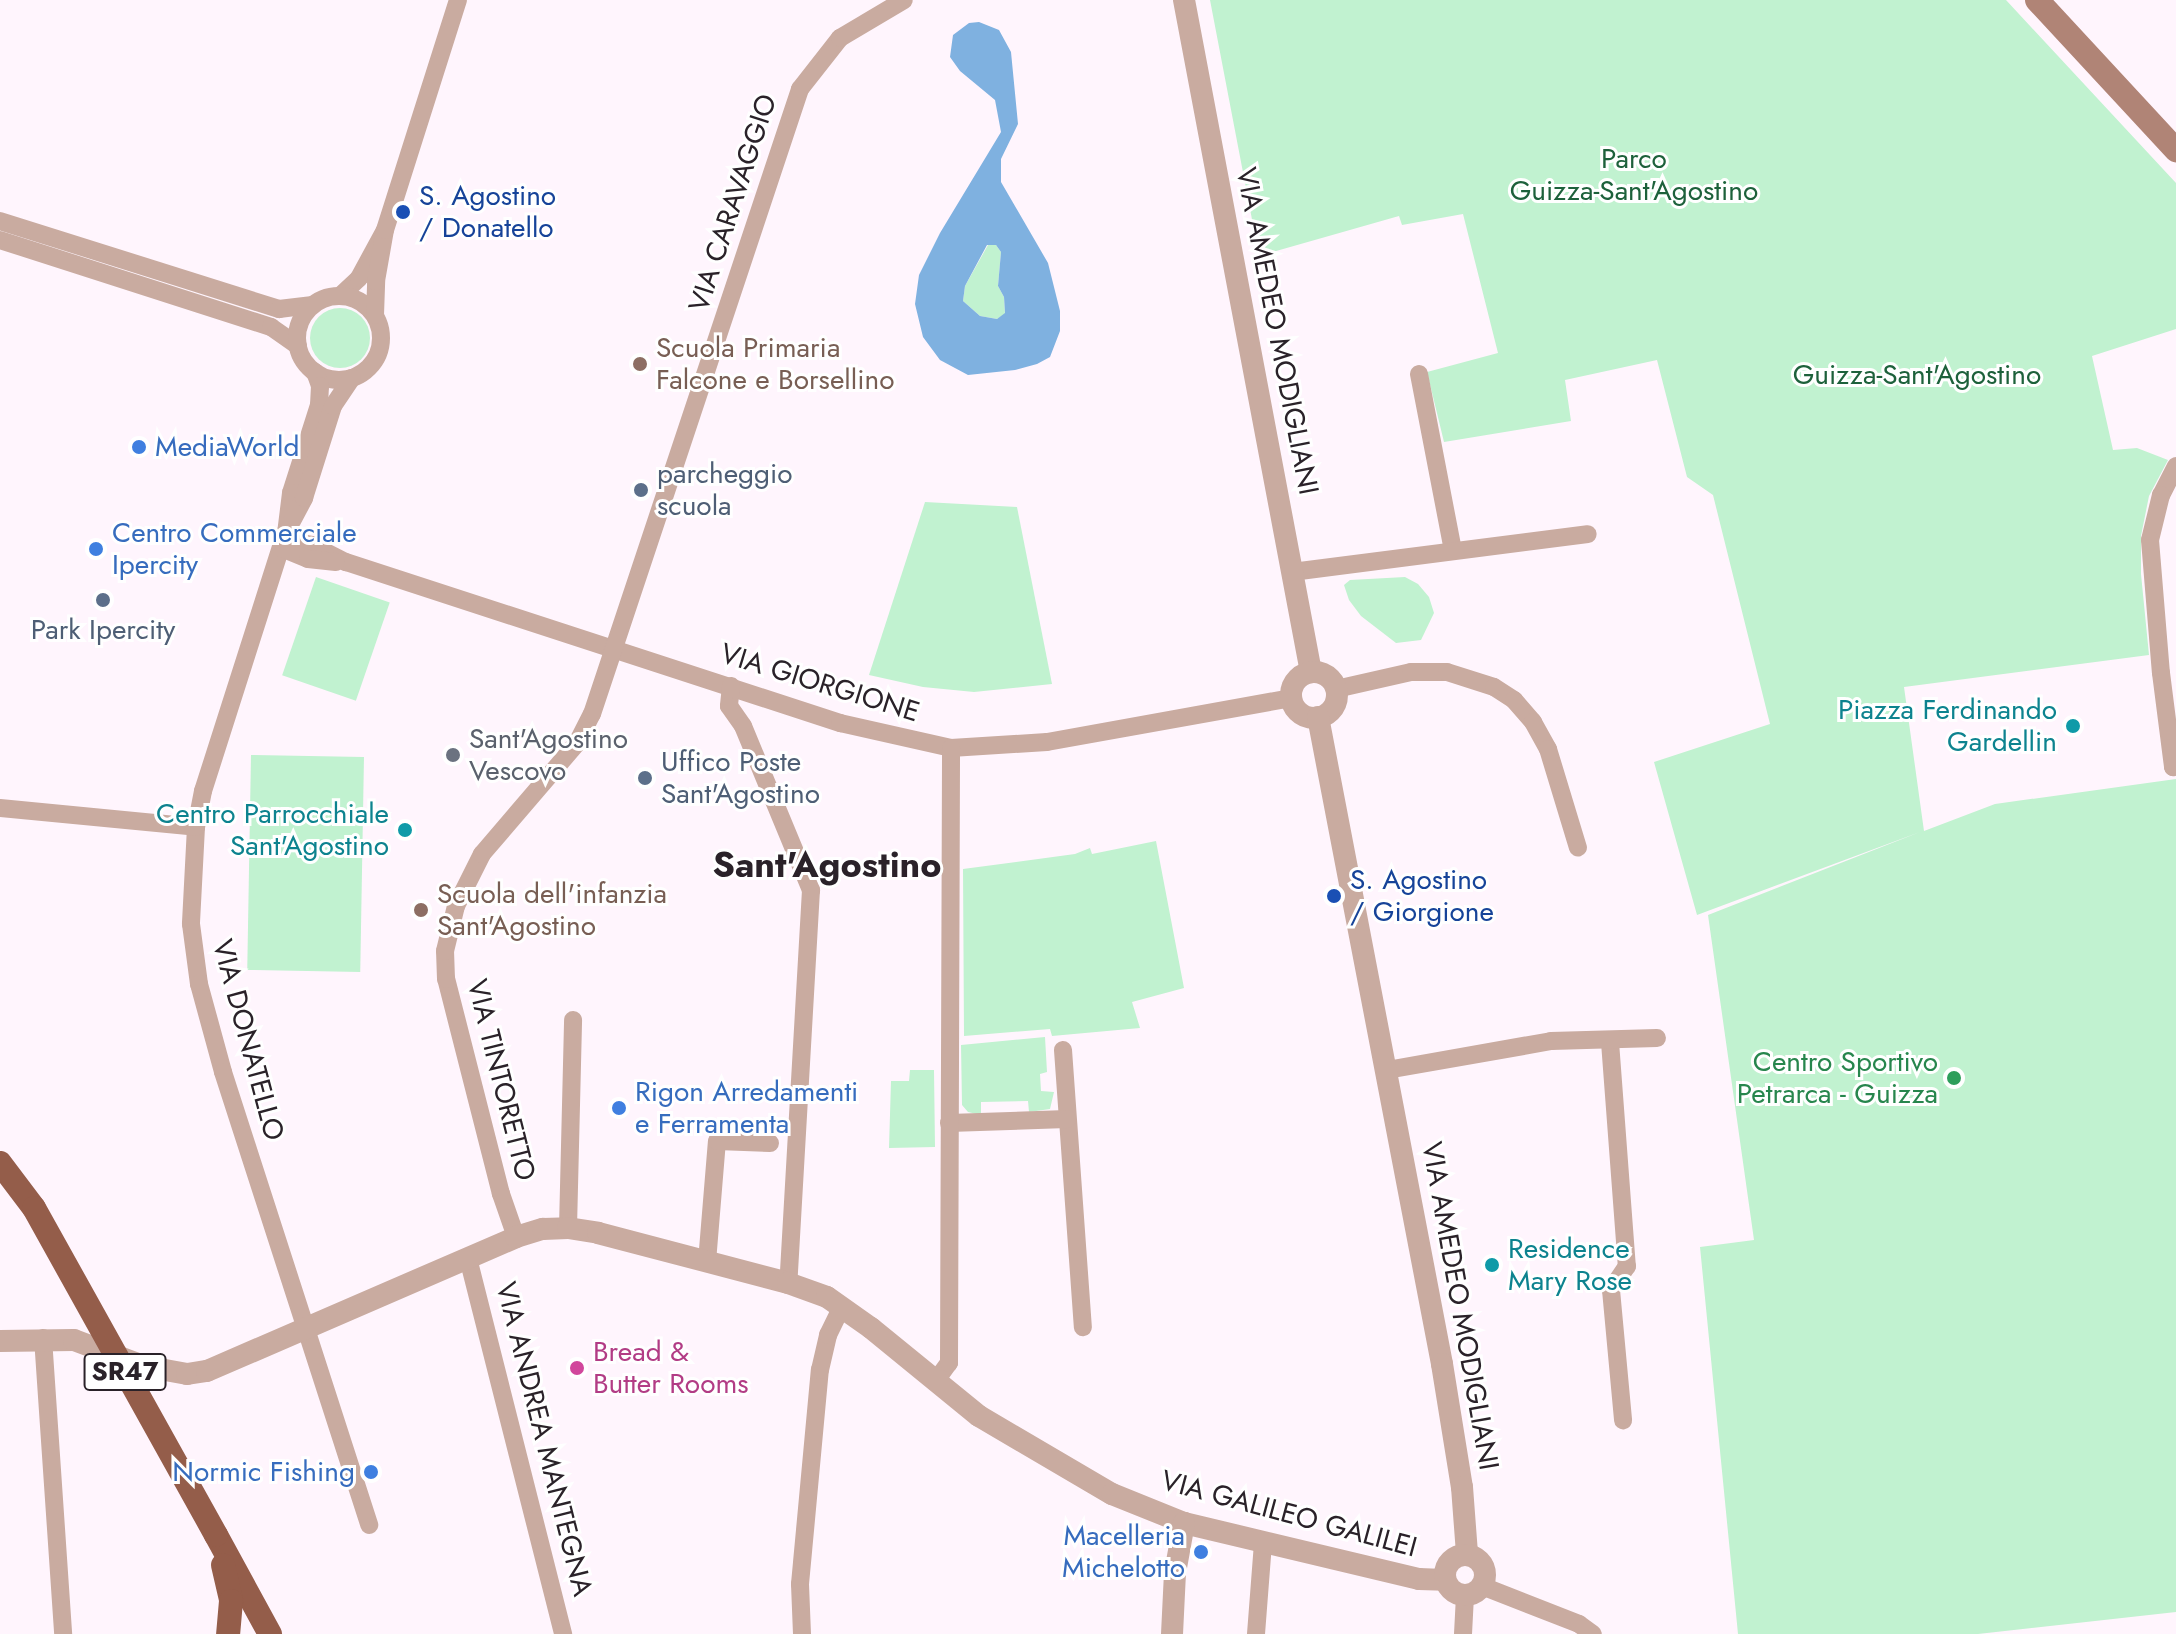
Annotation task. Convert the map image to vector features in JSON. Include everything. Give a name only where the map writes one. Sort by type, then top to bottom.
[{"type":"highway","name":"SR47","points":[[0,1163],[34,1208],[270,1634]]},
{"type":"highway","name":"SR47","points":[[216,1535],[231,1601],[228,1634]]},
{"type":"main road","points":[[2037,0],[2176,150]]},
{"type":"street","name":"VIA DONATELLO","points":[[284,539],[304,498],[333,406],[352,378],[372,365],[378,354],[381,331],[375,315],[376,281],[385,230],[458,0]]},
{"type":"street","name":"VIA CARAVAGGIO","points":[[616,649],[800,89],[840,38],[904,0]]},
{"type":"street","name":"VIA AMEDEO MODIGLIANI","points":[[1184,0],[1311,672]]},
{"type":"street","points":[[0,221],[279,309],[313,305],[340,296],[362,302],[375,315]]},
{"type":"street","name":"VIA DONATELLO","points":[[340,296],[359,278],[385,230]]},
{"type":"street","points":[[0,240],[271,327],[298,346],[315,372],[326,378],[352,378]]},
{"type":"street","points":[[298,346],[300,324],[313,305]]},
{"type":"street","name":"VIA DONATELLO","points":[[306,1329],[223,1072],[199,984],[191,924],[196,827],[211,761],[284,539],[291,493],[319,405],[320,386],[315,372]]},
{"type":"street","points":[[1419,374],[1453,551]]},
{"type":"street","points":[[2174,766],[2150,577],[2150,540],[2161,495],[2176,466]]},
{"type":"street","points":[[274,574],[310,552],[296,514]]},
{"type":"street","points":[[1292,572],[1588,534]]},
{"type":"street","name":"VIA GIORGIONE","points":[[284,539],[310,552],[840,723],[951,748],[1047,742],[1292,698]]},
{"type":"street","name":"VIA TINTORETTO","points":[[516,1237],[501,1194],[446,979],[445,951],[456,906],[469,875],[482,854],[577,743],[592,714],[616,649]]},
{"type":"street","points":[[1311,672],[1328,676],[1336,689],[1334,706],[1318,717],[1299,712],[1292,698],[1297,680],[1311,672]]},
{"type":"street","points":[[1336,689],[1411,672],[1447,672],[1494,687],[1514,700],[1533,722],[1548,749],[1578,848]]},
{"type":"street","points":[[731,686],[729,706],[743,726],[811,890],[788,1283]]},
{"type":"street","name":"VIA AMEDEO MODIGLIANI","points":[[1318,717],[1442,1364],[1462,1487],[1467,1554]]},
{"type":"street","points":[[935,1382],[949,1363],[951,748]]},
{"type":"street","points":[[0,808],[196,827]]},
{"type":"street","points":[[568,1228],[573,1020]]},
{"type":"street","points":[[1387,1070],[1551,1041],[1595,1038],[1610,1042],[1657,1038]]},
{"type":"street","points":[[1610,1042],[1627,1266],[1611,1290],[1623,1420]]},
{"type":"street","points":[[1063,1050],[1083,1327]]},
{"type":"street","points":[[949,1123],[1067,1119]]},
{"type":"street","points":[[707,1262],[717,1141],[770,1143]]},
{"type":"street","name":"VIA GALILEO GALILEI","points":[[0,1341],[43,1338],[74,1340],[143,1366],[187,1374],[232,1362],[516,1237],[543,1229],[568,1228],[788,1283],[842,1306],[1006,1435],[1112,1494],[1184,1523],[1419,1579],[1444,1580],[1454,1592],[1474,1591],[1586,1629]]},
{"type":"street","name":"VIA ANDREA MANTEGNA","points":[[468,1258],[563,1634]]},
{"type":"street","points":[[802,1634],[800,1584],[820,1370],[828,1335],[842,1306]]},
{"type":"street","points":[[306,1329],[369,1525]]},
{"type":"street","points":[[43,1338],[63,1634]]},
{"type":"street","points":[[1172,1634],[1175,1573],[1184,1523]]},
{"type":"street","points":[[1256,1634],[1263,1542]]},
{"type":"street","points":[[1463,1634],[1474,1591],[1485,1568],[1476,1557],[1467,1554]]},
{"type":"street","name":"VIA GALILEO GALILEI","points":[[1444,1580],[1449,1562],[1467,1554]]},
{"type":"green space","points":[[1210,0],[2006,0],[2176,183],[2176,329],[2092,356],[2113,450],[2137,448],[2168,460],[2149,496],[2141,536],[2141,574],[2149,655],[1904,687],[1924,831],[1995,804],[2176,779],[2176,1612],[1978,1634],[1738,1634],[1700,1247],[1754,1240],[1708,915],[1920,832],[1697,915],[1654,762],[1770,724],[1713,495],[1687,477],[1657,360],[1565,380],[1571,421],[1444,442],[1427,372],[1498,353],[1463,214],[1402,225],[1399,216],[1259,256]]},
{"type":"green space","points":[[988,245],[996,245],[1001,252],[998,286],[1004,297],[1005,314],[997,319],[980,316],[963,301],[965,286]]},
{"type":"green space","points":[[340,308],[361,317],[370,338],[361,359],[340,368],[319,359],[310,338],[319,317]]},
{"type":"green space","points":[[925,502],[1017,507],[1052,684],[974,692],[923,687],[869,675]]},
{"type":"green space","points":[[316,577],[390,602],[356,701],[282,675]]},
{"type":"green space","points":[[1405,577],[1418,584],[1429,597],[1434,613],[1421,640],[1396,643],[1361,616],[1349,600],[1344,585],[1350,580]]},
{"type":"green space","points":[[251,755],[364,757],[360,972],[247,970]]},
{"type":"green space","points":[[1156,841],[1184,988],[1132,1002],[1140,1028],[1052,1036],[1050,1029],[964,1036],[963,869],[1075,854],[1090,848],[1092,854]]},
{"type":"green space","points":[[1045,1037],[1047,1072],[1040,1074],[1041,1091],[1054,1092],[1050,1109],[1029,1112],[1028,1101],[981,1102],[981,1115],[968,1112],[962,1105],[961,1045]]},
{"type":"green space","points":[[910,1070],[934,1070],[935,1147],[889,1148],[891,1081],[909,1081]]},
{"type":"water","points":[[979,22],[999,30],[1011,52],[1018,124],[1001,159],[1001,182],[1048,263],[1060,311],[1060,331],[1050,357],[1037,364],[1015,370],[968,375],[940,360],[923,337],[915,304],[919,275],[940,233],[1001,132],[995,100],[960,71],[950,57],[953,35],[969,23]],"holes":[[[987,245],[996,245],[1001,252],[998,286],[1004,297],[1005,313],[997,319],[980,316],[963,301],[965,286]]]},
{"type":"place","name":"S. Agostino / Donatello","points":[[403,212]]},
{"type":"place","name":"Scuola Primaria Falcone e Borsellino","points":[[640,364]]},
{"type":"place","name":"MediaWorld","points":[[139,447]]},
{"type":"place","name":"parcheggio scuola","points":[[641,490]]},
{"type":"place","name":"Centro Commerciale Ipercity","points":[[96,549]]},
{"type":"place","name":"Park Ipercity","points":[[103,600]]},
{"type":"place","name":"Piazza Ferdinando Gardellin","points":[[2073,726]]},
{"type":"place","name":"Sant'Agostino Vescovo","points":[[453,755]]},
{"type":"place","name":"Uffico Poste Sant'Agostino","points":[[645,778]]},
{"type":"place","name":"Centro Parrocchiale Sant'Agostino","points":[[405,830]]},
{"type":"place","name":"S. Agostino / Giorgione","points":[[1334,896]]},
{"type":"place","name":"Scuola dell'infanzia Sant'Agostino","points":[[421,910]]},
{"type":"place","name":"Centro Sportivo Petrarca - Guizza","points":[[1954,1078]]},
{"type":"place","name":"Rigon Arredamenti e Ferramenta","points":[[619,1108]]},
{"type":"place","name":"Residence Mary Rose","points":[[1492,1265]]},
{"type":"place","name":"Bread & Butter Rooms","points":[[577,1368]]},
{"type":"place","name":"Normic Fishing","points":[[371,1472]]},
{"type":"place","name":"Macelleria Michelotto","points":[[1201,1552]]},
{"type":"district","name":"Sant'Agostino","points":[[827,865]]},
{"type":"park label","name":"Parco Guizza-Sant'Agostino","points":[[1634,175]]},
{"type":"park label","name":"Guizza-Sant'Agostino","points":[[1917,375]]}]
